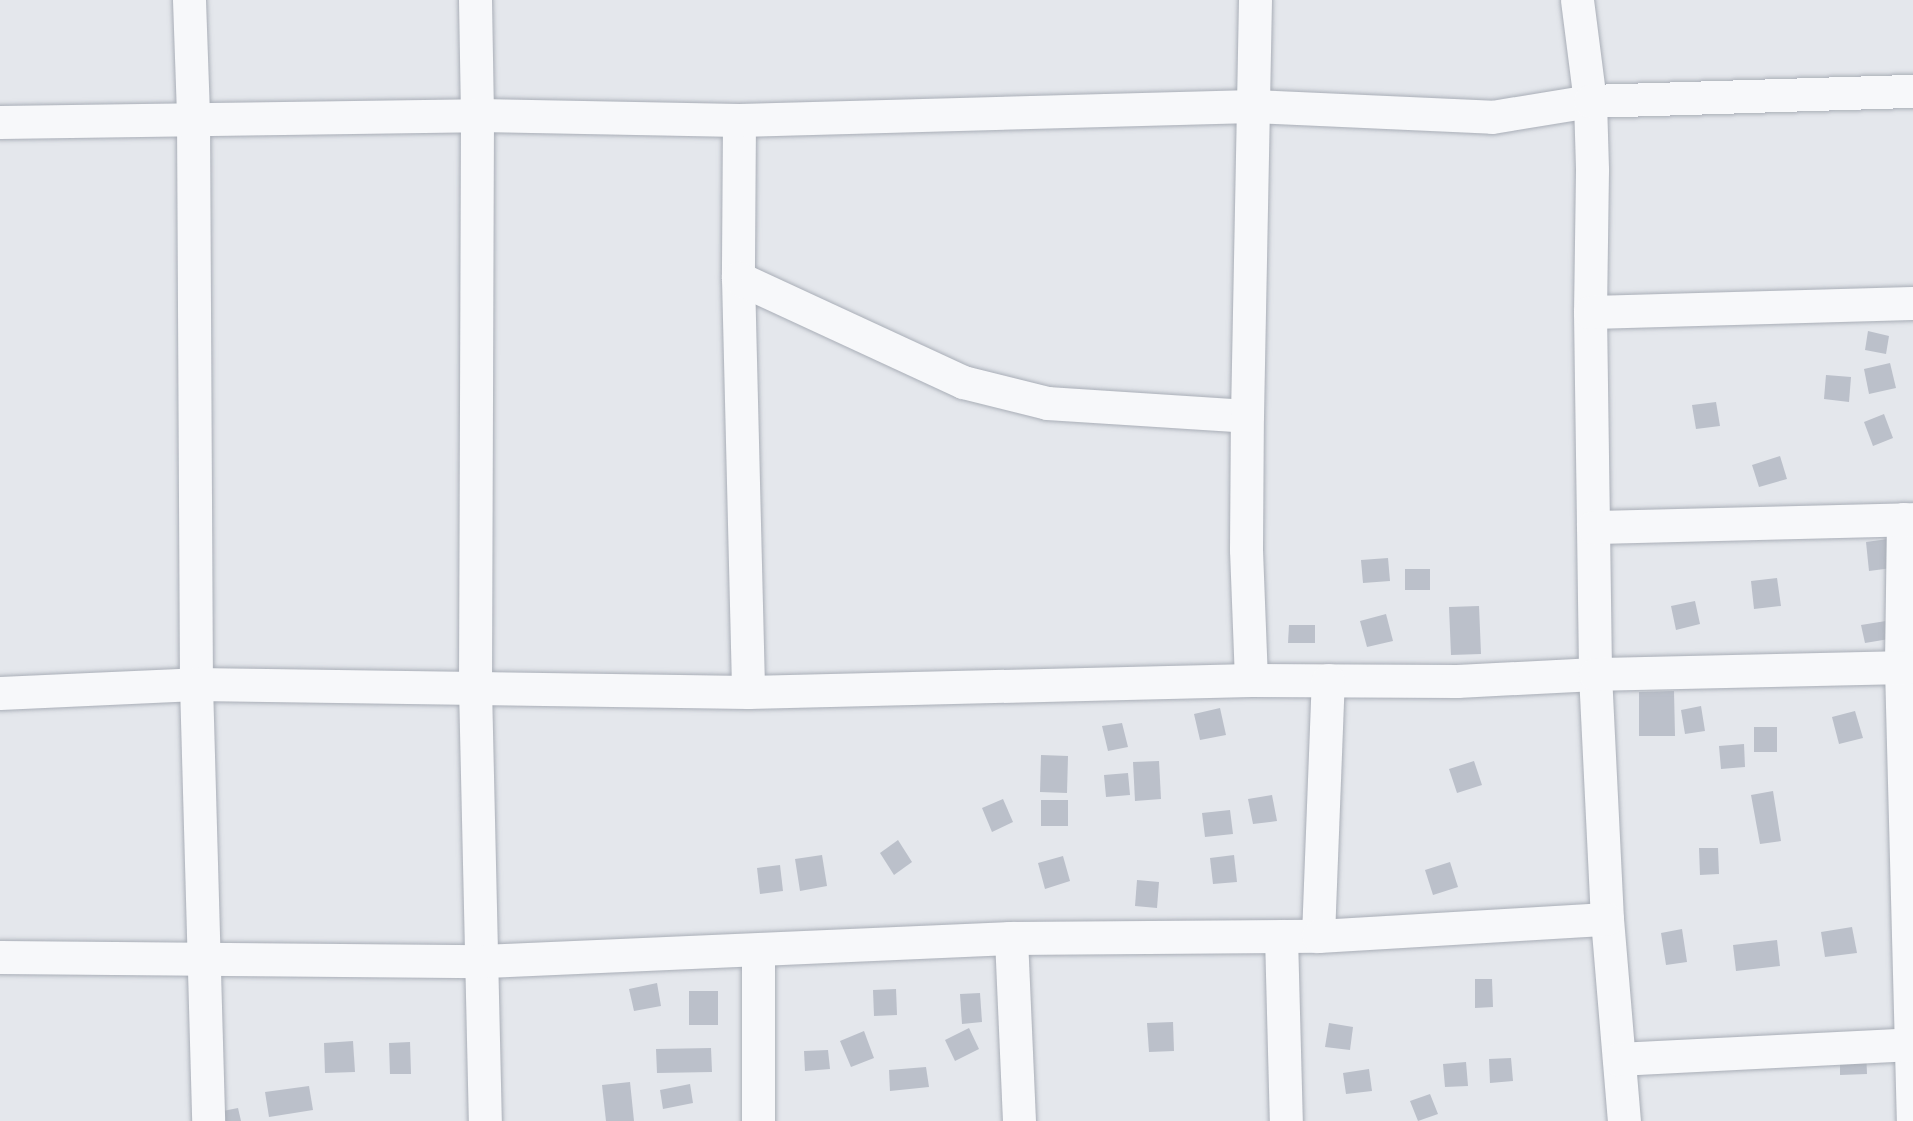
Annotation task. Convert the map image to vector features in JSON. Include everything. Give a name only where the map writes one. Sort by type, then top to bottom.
[{"type":"street","points":[[189,0],[193,117],[196,684],[208,1121]]},
{"type":"street","points":[[475,0],[475,687],[484,961],[485,1121]]},
{"type":"street","points":[[1251,680],[1246,549],[1255,0]]},
{"type":"street","points":[[1577,0],[1590,102],[1592,170],[1590,312],[1595,674],[1607,919],[1624,1121]]},
{"type":"street","points":[[0,122],[193,117],[477,115],[739,120],[1253,106],[1492,117],[1590,102],[1913,91]]},
{"type":"street","points":[[739,120],[738,278],[748,692]]},
{"type":"street","points":[[738,278],[963,382],[1047,403],[1247,416]]},
{"type":"street","points":[[1590,312],[1913,303]]},
{"type":"street","points":[[1593,527],[1908,519],[1907,667],[1913,1121]]},
{"type":"street","points":[[0,694],[196,684],[748,692],[1251,680],[1457,681],[1595,674],[1907,667]]},
{"type":"street","points":[[1318,936],[1328,680]]},
{"type":"street","points":[[0,957],[484,961],[1012,938],[1318,936],[1607,919]]},
{"type":"street","points":[[1282,936],[1286,1121]]},
{"type":"street","points":[[1012,938],[1019,1121]]},
{"type":"street","points":[[758,950],[758,1121]]},
{"type":"street","points":[[1619,1059],[1911,1044]]},
{"type":"building","points":[[1868,331],[1889,336],[1886,354],[1865,350]]},
{"type":"building","points":[[1890,363],[1896,388],[1869,394],[1864,369]]},
{"type":"building","points":[[1826,375],[1851,377],[1849,402],[1824,399]]},
{"type":"building","points":[[1716,402],[1720,426],[1696,429],[1692,405]]},
{"type":"building","points":[[1884,414],[1893,438],[1873,446],[1864,422]]},
{"type":"building","points":[[1780,456],[1787,479],[1759,487],[1752,465]]},
{"type":"building","points":[[1888,539],[1892,568],[1869,571],[1866,542]]},
{"type":"building","points":[[1388,558],[1390,581],[1363,583],[1361,560]]},
{"type":"building","points":[[1405,569],[1430,569],[1430,590],[1405,590]]},
{"type":"building","points":[[1777,578],[1781,606],[1754,609],[1751,581]]},
{"type":"building","points":[[1695,601],[1700,624],[1676,630],[1671,606]]},
{"type":"building","points":[[1479,606],[1481,654],[1451,655],[1449,607]]},
{"type":"building","points":[[1386,614],[1393,641],[1367,647],[1360,621]]},
{"type":"building","points":[[1886,621],[1889,639],[1865,643],[1861,625]]},
{"type":"building","points":[[1289,625],[1315,625],[1315,643],[1288,643]]},
{"type":"building","points":[[1674,691],[1675,736],[1639,736],[1639,692]]},
{"type":"building","points":[[1701,706],[1705,731],[1685,734],[1681,710]]},
{"type":"building","points":[[1220,708],[1226,735],[1200,740],[1194,714]]},
{"type":"building","points":[[1855,711],[1863,738],[1839,744],[1832,717]]},
{"type":"building","points":[[1122,723],[1128,747],[1108,751],[1102,726]]},
{"type":"building","points":[[1754,727],[1777,727],[1777,752],[1754,752]]},
{"type":"building","points":[[1744,744],[1745,767],[1721,769],[1719,746]]},
{"type":"building","points":[[1041,755],[1068,756],[1067,793],[1040,792]]},
{"type":"building","points":[[1159,761],[1161,799],[1135,801],[1133,762]]},
{"type":"building","points":[[1474,761],[1482,785],[1457,793],[1449,769]]},
{"type":"building","points":[[1128,773],[1130,795],[1106,797],[1104,775]]},
{"type":"building","points":[[1773,791],[1781,841],[1760,844],[1751,795]]},
{"type":"building","points":[[1272,795],[1277,821],[1253,824],[1248,799]]},
{"type":"building","points":[[1003,799],[1013,822],[992,832],[982,808]]},
{"type":"building","points":[[1041,800],[1068,800],[1068,826],[1041,826]]},
{"type":"building","points":[[1230,810],[1233,834],[1205,837],[1202,813]]},
{"type":"building","points":[[898,840],[912,862],[894,875],[880,853]]},
{"type":"building","points":[[1699,848],[1718,848],[1719,874],[1700,875]]},
{"type":"building","points":[[822,855],[827,886],[800,891],[795,859]]},
{"type":"building","points":[[1234,855],[1237,882],[1213,884],[1210,858]]},
{"type":"building","points":[[1063,856],[1070,881],[1045,889],[1038,863]]},
{"type":"building","points":[[1450,862],[1458,887],[1433,895],[1425,870]]},
{"type":"building","points":[[780,865],[783,891],[760,894],[757,868]]},
{"type":"building","points":[[1137,880],[1159,882],[1157,908],[1135,906]]},
{"type":"building","points":[[1852,927],[1857,953],[1825,957],[1821,932]]},
{"type":"building","points":[[1682,929],[1687,962],[1666,965],[1661,933]]},
{"type":"building","points":[[1777,940],[1780,966],[1736,971],[1733,945]]},
{"type":"building","points":[[1475,979],[1492,979],[1493,1007],[1475,1008]]},
{"type":"building","points":[[657,983],[661,1006],[634,1011],[629,989]]},
{"type":"building","points":[[896,989],[897,1015],[874,1016],[873,990]]},
{"type":"building","points":[[689,991],[718,991],[718,1025],[689,1025]]},
{"type":"building","points":[[980,993],[982,1022],[962,1024],[960,994]]},
{"type":"building","points":[[1173,1022],[1174,1051],[1149,1052],[1147,1023]]},
{"type":"building","points":[[1329,1023],[1353,1027],[1350,1050],[1325,1047]]},
{"type":"building","points":[[969,1028],[979,1049],[955,1061],[945,1040]]},
{"type":"building","points":[[864,1031],[874,1058],[851,1067],[840,1041]]},
{"type":"building","points":[[353,1041],[355,1072],[325,1073],[324,1043]]},
{"type":"building","points":[[410,1042],[411,1074],[390,1074],[389,1043]]},
{"type":"building","points":[[711,1048],[712,1072],[657,1073],[656,1049]]},
{"type":"building","points":[[828,1050],[830,1069],[805,1071],[804,1051]]},
{"type":"building","points":[[1866,1051],[1867,1074],[1840,1075],[1840,1052]]},
{"type":"building","points":[[1511,1058],[1513,1081],[1490,1083],[1489,1059]]},
{"type":"building","points":[[1466,1062],[1468,1086],[1445,1087],[1443,1064]]},
{"type":"building","points":[[926,1067],[929,1087],[890,1091],[889,1070]]},
{"type":"building","points":[[1369,1069],[1372,1091],[1346,1094],[1343,1073]]},
{"type":"building","points":[[630,1082],[634,1121],[606,1121],[602,1085]]},
{"type":"building","points":[[690,1084],[693,1103],[663,1109],[660,1090]]},
{"type":"building","points":[[309,1086],[313,1110],[269,1117],[265,1092]]},
{"type":"building","points":[[1430,1094],[1438,1114],[1418,1121],[1410,1101]]},
{"type":"building","points":[[238,1108],[241,1121],[220,1121],[218,1112]]}]
